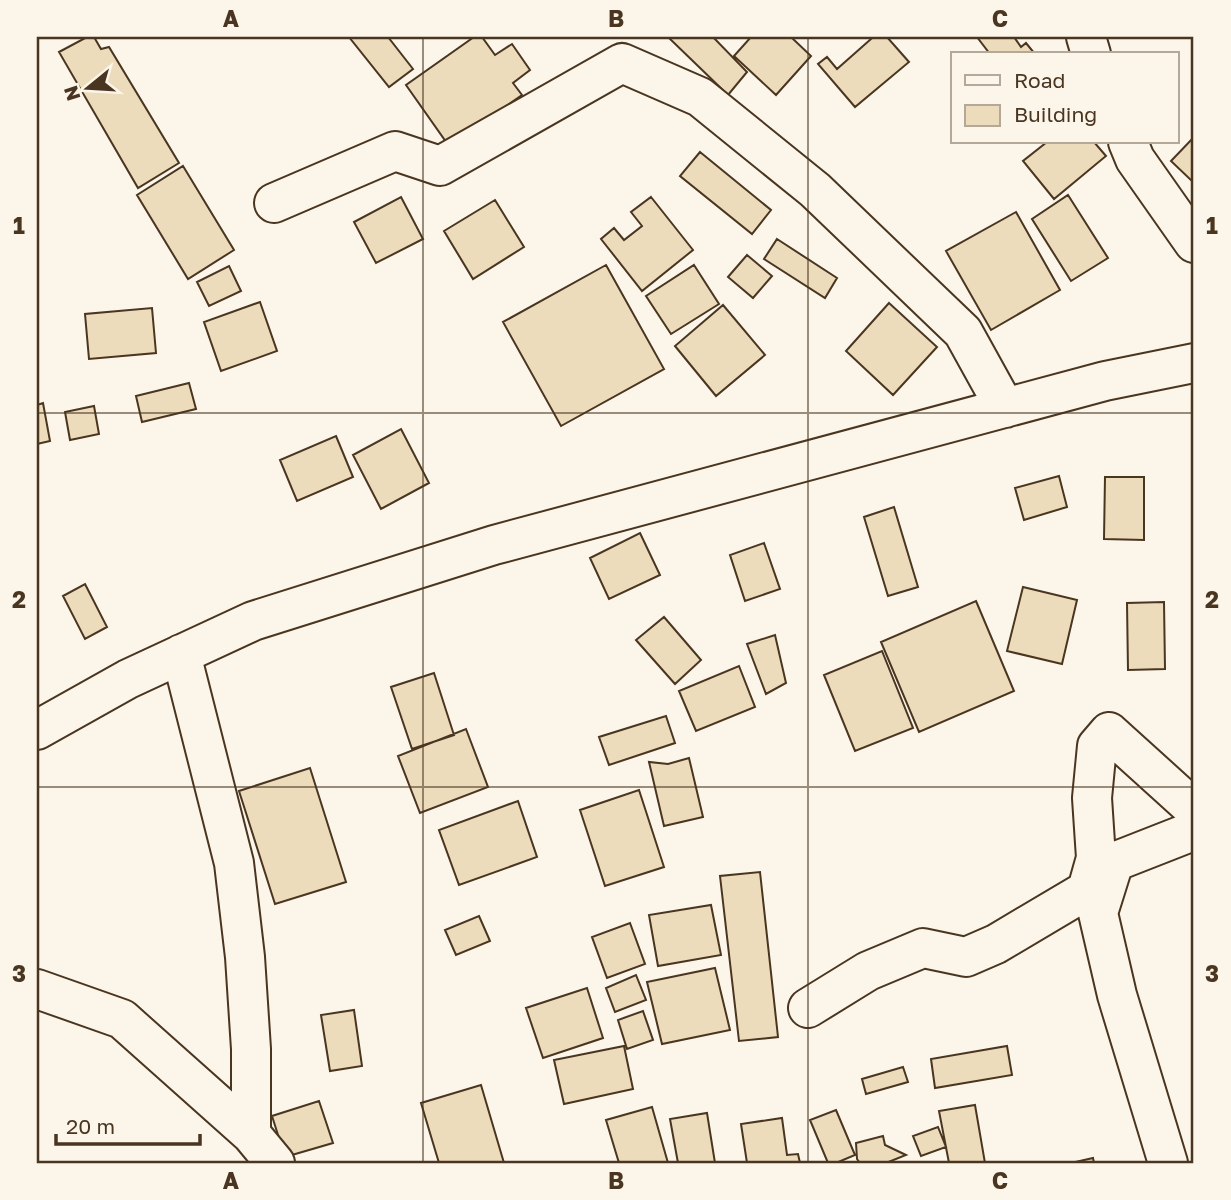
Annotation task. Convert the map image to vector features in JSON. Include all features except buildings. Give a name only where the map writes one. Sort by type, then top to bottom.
[{"type":"street","points":[[274,203],[395,151],[440,166],[622,63],[700,97],[815,190],[963,332],[1005,408]]},
{"type":"street","points":[[1129,144],[1135,159],[1194,243]]},
{"type":"street","points":[[37,730],[128,679],[253,621],[494,545],[1105,381],[1194,363]]},
{"type":"street","points":[[181,654],[234,863],[246,971],[251,1049],[251,1134]]},
{"type":"street","points":[[808,1007],[868,971],[923,948],[966,957],[996,944],[1087,890],[1096,858],[1092,798],[1097,746],[1109,732],[1194,809]]},
{"type":"street","points":[[1168,1163],[1118,995],[1098,914],[1114,862],[1194,833]]},
{"type":"street","points":[[37,989],[122,1019],[251,1134],[275,1163]]}]
